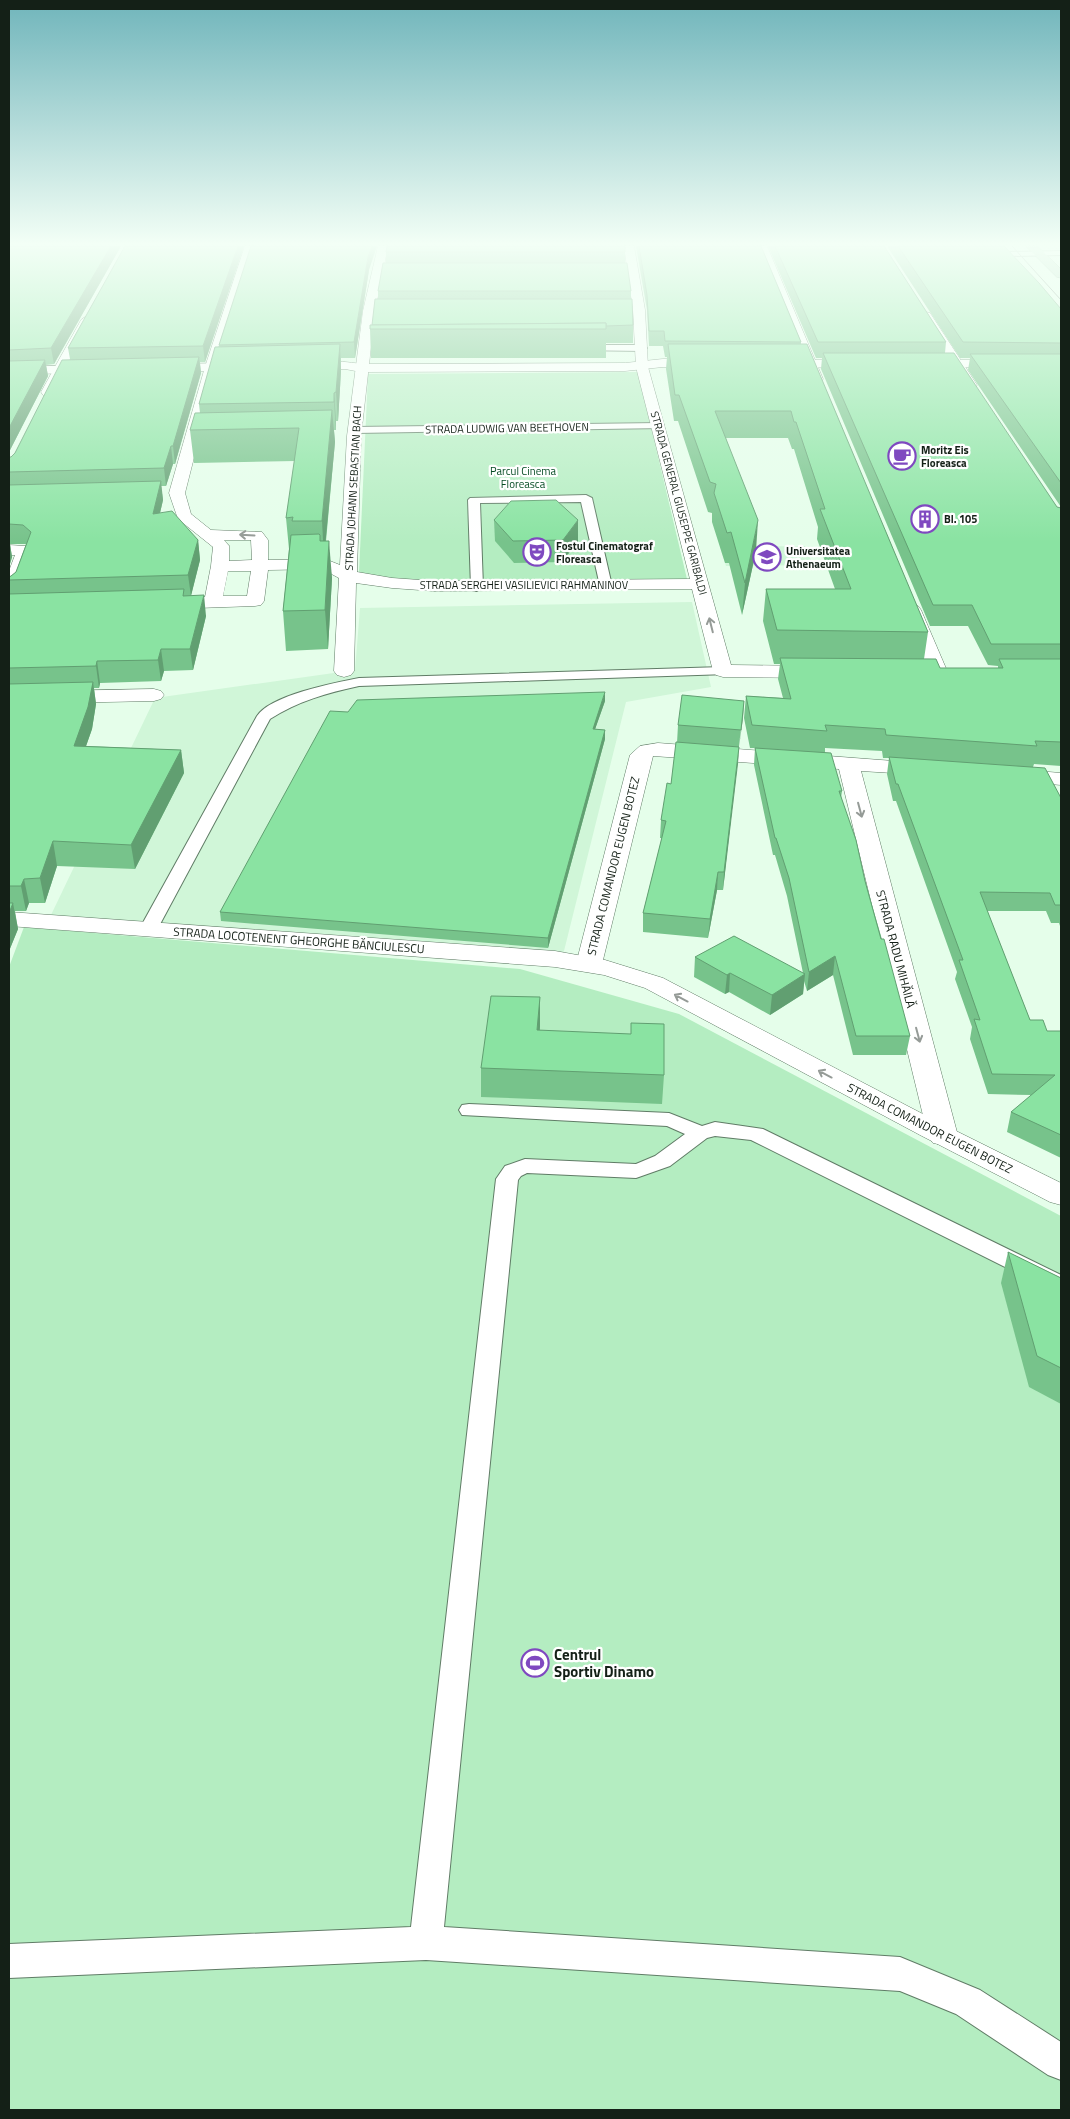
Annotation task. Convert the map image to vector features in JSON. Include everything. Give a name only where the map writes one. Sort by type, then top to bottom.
[{"type":"street","points":[[40,408],[73,345]]},
{"type":"street","points":[[213,602],[220,566],[221,546],[184,516],[177,493],[197,440],[210,371],[218,345]]},
{"type":"street","name":"STRADA JOHANN SEBASTIAN BACH","points":[[344,672],[354,433],[361,368],[370,345]]},
{"type":"street","name":"STRADA GENERAL GIUSEPPE GARIBALDI","points":[[641,345],[642,367],[701,584],[722,671]]},
{"type":"street","points":[[802,345],[822,392]]},
{"type":"street","points":[[944,345],[978,397]]},
{"type":"street","points":[[910,368],[1061,364]]},
{"type":"street","points":[[292,370],[344,372],[361,368],[642,367],[666,371],[717,367]]},
{"type":"street","points":[[769,367],[875,368]]},
{"type":"street","points":[[959,368],[1061,373]]},
{"type":"street","points":[[150,372],[258,370]]},
{"type":"street","points":[[9,371],[57,374]]},
{"type":"street","points":[[9,378],[103,373]]},
{"type":"street","name":"STRADA LUDWIG VAN BEETHOVEN","points":[[335,436],[354,433]]},
{"type":"street","points":[[157,494],[177,493]]},
{"type":"street","points":[[155,604],[255,601],[260,564],[260,540],[256,535],[209,535]]},
{"type":"street","points":[[9,550],[25,552],[9,591]]},
{"type":"street","name":"STRADA SERGHEI VASILIEVICI RAHMANINOV","points":[[220,566],[325,564],[348,576],[392,583],[477,587],[701,584]]},
{"type":"street","points":[[908,600],[939,673]]},
{"type":"street","points":[[722,671],[837,672]]},
{"type":"street","points":[[11,704],[154,695]]},
{"type":"street","name":"STRADA COMANDOR EUGEN BOTEZ","points":[[944,770],[658,749],[647,750],[641,755],[589,964],[623,972],[654,983],[943,1136],[1061,1194]]},
{"type":"street","name":"STRADA RADU MIHĂILĂ","points":[[848,763],[943,1136]]},
{"type":"street","points":[[992,774],[1061,779]]},
{"type":"street","name":"STRADA LOCOTENENT GHEORGHE BĂNCIULESCU","points":[[9,919],[555,959],[589,964]]},
{"type":"lane","points":[[572,348],[642,348]]},
{"type":"lane","name":"STRADA LUDWIG VAN BEETHOVEN","points":[[354,433],[658,426]]},
{"type":"lane","points":[[477,587],[474,500],[586,498],[606,586]]},
{"type":"lane","points":[[149,928],[264,716],[282,704],[324,689],[359,682],[722,671]]},
{"type":"lane","points":[[469,1110],[669,1120],[700,1133]]},
{"type":"lane","points":[[426,1944],[507,1179],[513,1171],[525,1166],[636,1171],[652,1168],[667,1160],[700,1133],[715,1129],[756,1134],[1061,1285]]},
{"type":"lane","points":[[9,1962],[426,1944],[900,1974],[968,2002],[1061,2062]]},
{"type":"shaded area","name":"Universitatea Athenaeum","points":[[805,546],[813,565],[726,566],[720,547]]},
{"type":"shaded area","points":[[692,602],[711,687],[626,702],[563,955],[51,915],[155,698],[355,670],[360,608]]},
{"type":"green space","name":"Parcul Cinema Floreasca","points":[[638,372],[687,579],[441,582],[411,581],[359,573],[368,374]]},
{"type":"green space","name":"Centrul Sportiv Dinamo","points":[[24,927],[520,969],[679,1014],[1061,1216],[1061,2110],[9,2110],[9,967]]},
{"type":"building","points":[[9,345],[53,345],[51,348],[9,350]]},
{"type":"building","points":[[70,345],[203,345],[203,346],[68,348]]},
{"type":"building","points":[[340,345],[334,402],[199,404],[215,347]]},
{"type":"building","points":[[668,345],[807,345],[928,632],[777,630],[766,589],[851,589],[820,509],[825,509],[796,422],[794,422],[791,411],[715,411],[758,520],[745,583],[731,532],[727,533],[714,493],[716,484],[710,482],[679,395],[675,395]]},
{"type":"building","points":[[823,353],[954,353],[1057,507],[1061,508],[1061,644],[991,644],[972,605],[933,605]]},
{"type":"building","points":[[970,354],[1061,354],[1061,483]]},
{"type":"building","points":[[199,357],[173,446],[171,446],[164,468],[9,472],[9,457],[15,453],[62,360]]},
{"type":"building","points":[[45,360],[9,428],[9,361]]},
{"type":"building","points":[[332,410],[322,521],[292,521],[293,517],[286,518],[299,428],[190,430],[195,413]]},
{"type":"building","points":[[161,481],[153,514],[172,511],[198,540],[188,575],[9,580],[9,577],[16,572],[31,532],[23,525],[9,524],[9,485]]},
{"type":"building","points":[[556,500],[578,520],[563,540],[513,541],[494,520],[511,501]]},
{"type":"building","points":[[319,534],[320,541],[329,541],[325,610],[283,611],[291,535]]},
{"type":"building","points":[[184,589],[183,596],[204,595],[190,649],[161,649],[158,660],[97,661],[96,666],[9,668],[9,594]]},
{"type":"building","points":[[780,658],[936,659],[940,668],[1003,668],[999,659],[1061,659],[1061,742],[1035,741],[1037,746],[886,735],[885,729],[825,725],[827,731],[752,725],[746,696],[791,699]]},
{"type":"building","points":[[93,682],[88,707],[74,746],[181,750],[131,845],[53,841],[40,878],[24,879],[21,886],[9,886],[9,684]]},
{"type":"building","points":[[605,692],[593,729],[605,730],[548,938],[220,912],[330,711],[348,712],[357,700]]},
{"type":"building","points":[[682,695],[744,701],[741,730],[678,725]]},
{"type":"building","points":[[676,742],[739,747],[724,872],[718,872],[710,919],[643,913],[666,821],[661,820],[667,783],[671,784]]},
{"type":"building","points":[[755,748],[831,753],[842,791],[839,791],[856,840],[865,881],[881,939],[884,939],[910,1036],[856,1036],[835,956],[809,972],[789,878],[775,838]]},
{"type":"building","points":[[889,757],[1045,768],[1061,798],[1061,905],[1055,905],[1050,893],[980,892],[1030,1020],[1043,1020],[1047,1031],[1061,1031],[1061,1135],[1011,1112],[1055,1075],[992,1074],[974,1019],[980,1020],[959,960],[963,960],[898,784],[896,784]]},
{"type":"building","points":[[9,903],[13,903],[9,913]]},
{"type":"building","points":[[734,936],[805,974],[772,995],[730,973],[727,975],[695,957]]},
{"type":"building","points":[[491,996],[540,997],[537,1030],[631,1034],[631,1023],[664,1024],[664,1075],[481,1068]]},
{"type":"building","points":[[1008,1252],[1061,1278],[1061,1368],[1037,1356]]},
{"type":"place","name":"Moritz Eis Floreasca","points":[[902,456]]},
{"type":"place","name":"Bl. 105","points":[[925,519]]},
{"type":"place","name":"Fostul Cinematograf Floreasca","points":[[537,552]]},
{"type":"place","name":"Universitatea Athenaeum","points":[[767,557]]},
{"type":"place","name":"Centrul Sportiv Dinamo","points":[[535,1663]]}]
